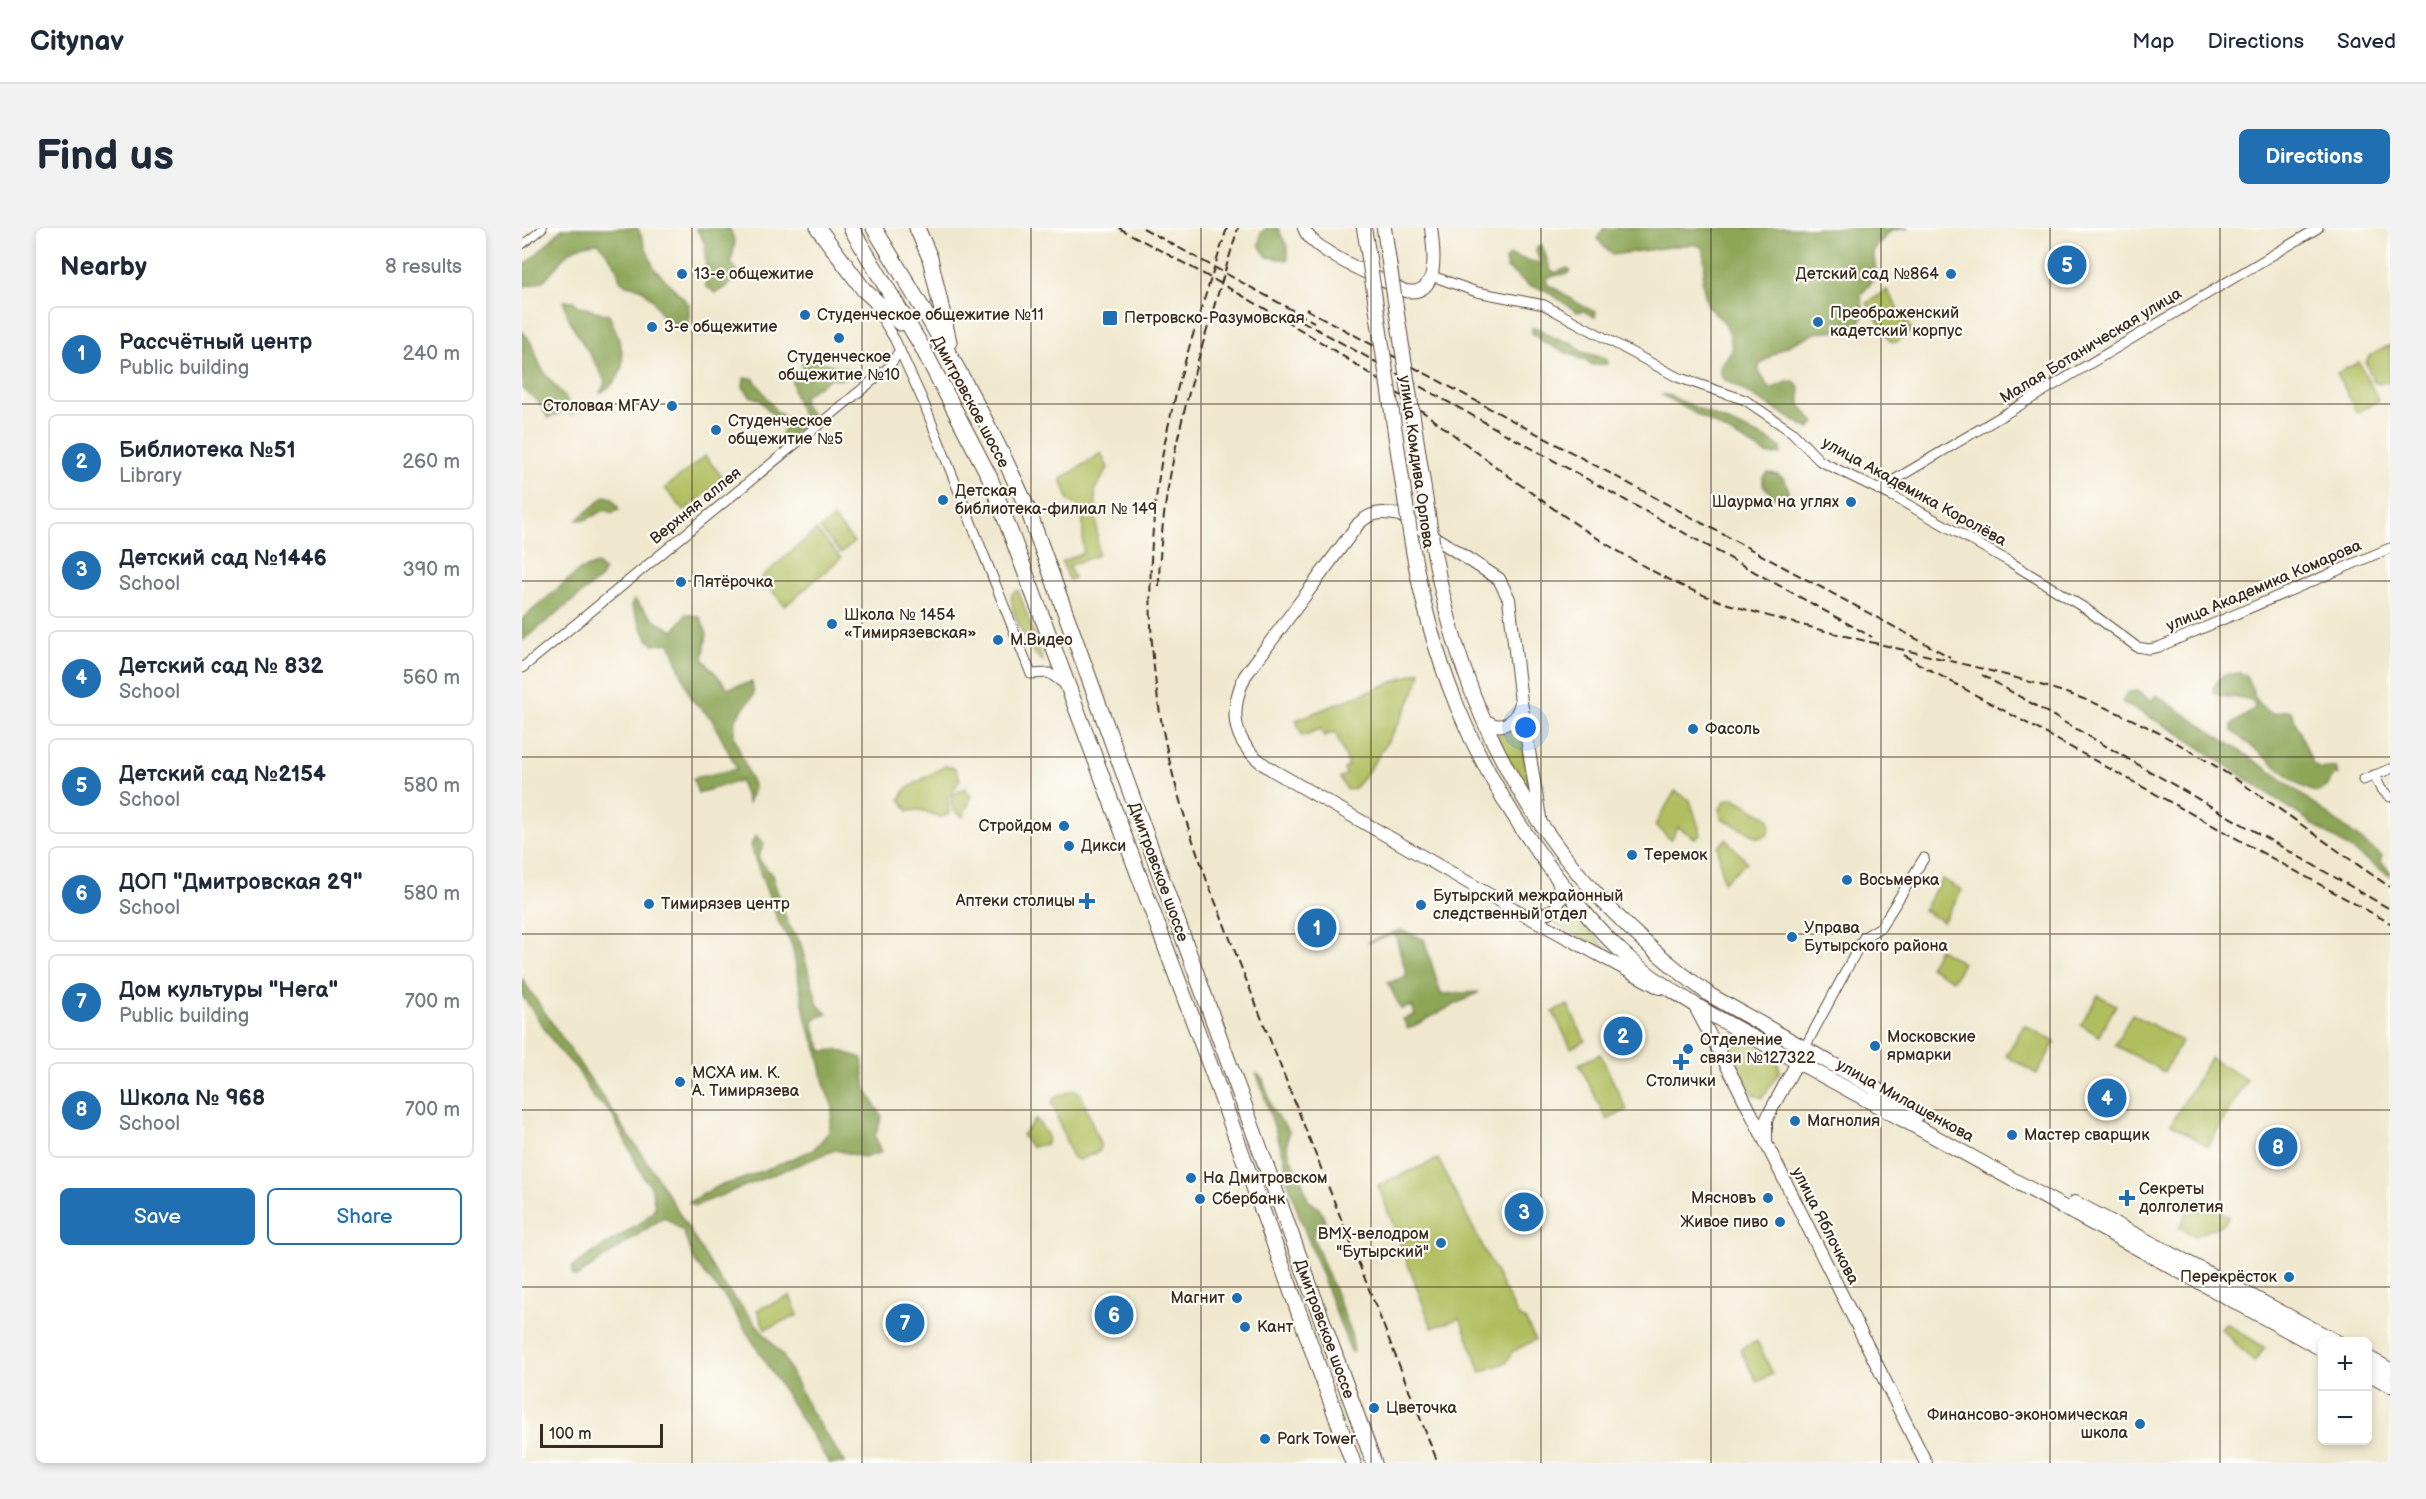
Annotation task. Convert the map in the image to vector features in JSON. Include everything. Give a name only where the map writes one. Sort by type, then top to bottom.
[{"type":"main road","points":[[818,228],[864,290],[886,309],[922,347]]},
{"type":"main road","name":"Дмитровское шоссе","points":[[851,228],[922,347],[990,478],[1214,1076],[1364,1462]]},
{"type":"main road","points":[[874,228],[957,368]]},
{"type":"main road","points":[[917,228],[930,258],[940,295],[945,329],[957,368]]},
{"type":"main road","name":"улица Комдива Орлова","points":[[1364,228],[1424,612],[1452,697]]},
{"type":"main road","name":"улица Комдива Орлова","points":[[1384,228],[1433,547],[1456,650],[1471,689]]},
{"type":"main road","name":"Дмитровское шоссе","points":[[957,368],[996,439],[1028,510],[1364,1462]]},
{"type":"main road","name":"улица Милашенкова","points":[[1471,689],[1481,717],[1510,779],[1551,840],[1636,936],[1687,978],[1801,1055],[2318,1346]]},
{"type":"main road","name":"улица Милашенкова","points":[[1452,697],[1491,781],[1526,836],[1588,918],[1622,952],[1687,1000],[1714,1016],[1801,1055],[2329,1337]]},
{"type":"main road","points":[[2372,1361],[2390,1370]]},
{"type":"main road","points":[[2372,1376],[2390,1385]]},
{"type":"street","points":[[522,245],[543,228]]},
{"type":"street","points":[[1304,228],[1307,236],[1314,243],[1405,291],[1419,291],[1432,276],[1434,251],[1431,228]]},
{"type":"street","name":"Малая Ботаническая улица","points":[[1879,489],[2318,228]]},
{"type":"street","name":"улица Академика Королёва","points":[[1432,276],[1477,292],[1544,305],[1677,377],[1739,397],[1783,425],[1820,461],[1879,489],[2010,562],[2086,609],[2137,646],[2149,649]]},
{"type":"street","points":[[864,290],[908,366],[1031,674],[1049,673],[1058,678],[1071,692]]},
{"type":"street","name":"Верхняя аллея","points":[[522,668],[888,368],[900,350]]},
{"type":"street","points":[[888,368],[896,365],[908,366]]},
{"type":"street","points":[[1551,840],[1536,806],[1509,599],[1503,585],[1499,579],[1400,515],[1382,512],[1368,515],[1359,523],[1255,660],[1240,688],[1235,715],[1238,731],[1246,748],[1263,765],[1527,916],[1654,985],[1687,1000]]},
{"type":"street","name":"улица Академика Комарова","points":[[2149,649],[2390,548]]},
{"type":"street","points":[[1481,717],[1497,726],[1504,726],[1513,721],[1521,702]]},
{"type":"street","points":[[2363,780],[2390,769]]},
{"type":"street","points":[[2374,776],[2381,789],[2390,797]]},
{"type":"street","points":[[1767,1146],[1766,1121],[1775,1099],[1864,937],[1881,927],[1924,858]]},
{"type":"street","points":[[1527,916],[1544,914],[1556,908],[1562,895],[1557,877]]},
{"type":"street","name":"улица Яблочкова","points":[[1687,1000],[1712,1034],[1926,1463]]},
{"type":"street","points":[[1712,1034],[1714,1016],[1723,1002]]},
{"type":"street","points":[[1745,1100],[1760,1108],[1775,1099]]},
{"type":"green space","points":[[563,228],[638,228],[654,268],[689,304],[689,322],[679,327],[662,316],[653,300],[641,288],[626,285],[620,280],[616,266],[599,243],[588,244],[573,250],[543,281],[522,287],[522,268]]},
{"type":"green space","points":[[696,228],[730,229],[735,242],[731,263],[742,276],[716,293],[706,286],[705,244]]},
{"type":"green space","points":[[1266,228],[1278,228],[1288,249],[1288,260],[1267,257],[1259,245],[1261,233]]},
{"type":"green space","name":"Преображенский кадетский корпус","points":[[1604,228],[1909,228],[1892,230],[1873,251],[1877,276],[1861,295],[1863,316],[1856,326],[1846,330],[1816,333],[1778,352],[1759,366],[1759,372],[1769,388],[1794,381],[1800,389],[1800,405],[1815,423],[1809,429],[1722,378],[1720,367],[1732,351],[1730,334],[1723,321],[1708,307],[1702,282],[1705,265],[1702,247],[1692,244],[1612,255],[1597,239]]},
{"type":"green space","points":[[1542,245],[1551,271],[1555,273],[1567,268],[1570,270],[1569,273],[1549,277],[1546,280],[1548,285],[1596,312],[1595,317],[1584,311],[1577,312],[1547,291],[1528,285],[1507,268],[1505,260],[1510,255],[1541,264],[1536,251],[1538,246]]},
{"type":"green space","points":[[1887,290],[1912,331],[1896,342],[1890,341],[1867,303]]},
{"type":"green space","points":[[564,301],[573,301],[579,306],[609,315],[614,326],[621,347],[622,367],[611,385],[600,393],[605,383],[571,323]]},
{"type":"green space","points":[[1532,327],[1556,339],[1573,343],[1582,352],[1606,358],[1607,364],[1593,365],[1553,347],[1532,333]]},
{"type":"green space","points":[[522,331],[533,347],[544,372],[568,402],[572,414],[564,411],[548,418],[539,402],[522,389]]},
{"type":"green space","points":[[2390,345],[2390,381],[2378,384],[2373,381],[2366,362],[2369,356]]},
{"type":"green space","points":[[804,358],[850,369],[850,376],[838,380],[832,377],[803,397],[804,405],[813,417],[788,438],[781,436],[784,428],[759,399],[750,396],[743,387],[744,378],[753,378],[776,411],[794,423],[802,415],[793,391],[792,375],[803,368],[801,360]]},
{"type":"green space","points":[[2359,362],[2379,401],[2357,413],[2337,373]]},
{"type":"green space","points":[[1662,395],[1668,395],[1769,440],[1781,448],[1781,454],[1769,455]]},
{"type":"green space","points":[[1101,453],[1108,468],[1095,489],[1098,555],[1069,566],[1074,578],[1069,580],[1062,562],[1083,553],[1083,520],[1078,506],[1069,501],[1061,479]]},
{"type":"green space","points":[[705,456],[724,479],[684,511],[665,488]]},
{"type":"green space","points":[[1767,473],[1780,476],[1787,484],[1788,493],[1783,499],[1773,496],[1763,485],[1763,477]]},
{"type":"green space","points":[[605,496],[612,498],[619,509],[612,513],[605,510],[585,520],[577,520]]},
{"type":"green space","points":[[833,518],[854,542],[841,553],[820,529]]},
{"type":"green space","points":[[816,530],[841,558],[785,606],[761,578]]},
{"type":"green space","points":[[597,564],[604,570],[601,578],[522,641],[522,619],[580,570]]},
{"type":"green space","points":[[1018,590],[1043,661],[1026,640],[1013,609],[1012,594]]},
{"type":"green space","points":[[634,600],[657,622],[674,631],[686,614],[700,617],[707,634],[703,659],[728,688],[752,682],[754,695],[735,719],[734,736],[754,788],[748,803],[740,781],[698,793],[693,778],[737,769],[711,718],[691,699],[670,643],[654,645],[646,637],[631,605]]},
{"type":"green space","points":[[1421,671],[1403,716],[1383,749],[1354,789],[1347,790],[1340,778],[1346,775],[1344,769],[1349,766],[1335,732],[1324,736],[1321,729],[1302,736],[1296,720]]},
{"type":"green space","points":[[2240,673],[2246,675],[2258,703],[2267,711],[2274,713],[2291,711],[2313,764],[2320,769],[2336,767],[2338,775],[2334,775],[2327,787],[2316,793],[2301,786],[2232,731],[2232,724],[2254,710],[2255,705],[2246,699],[2214,693],[2213,688],[2223,675]]},
{"type":"green space","points":[[2136,691],[2152,701],[2156,695],[2276,775],[2382,856],[2380,861],[2390,871],[2390,876],[2175,731],[2122,702],[2127,693]]},
{"type":"green space","points":[[1520,728],[1530,794],[1511,767],[1496,735],[1507,734]]},
{"type":"green space","points":[[945,766],[955,768],[960,779],[948,800],[949,814],[941,817],[921,810],[908,811],[900,799],[906,789]]},
{"type":"green space","points":[[965,788],[971,797],[963,817],[953,810],[951,802],[954,794]]},
{"type":"green space","points":[[1675,791],[1690,800],[1701,834],[1695,838],[1678,827],[1671,840],[1655,825]]},
{"type":"green space","points":[[1734,798],[1769,818],[1770,826],[1767,835],[1758,838],[1721,818],[1720,809],[1726,800]]},
{"type":"green space","points":[[756,836],[764,844],[758,858],[772,875],[788,924],[800,942],[818,1005],[827,1014],[814,1019],[815,1031],[822,1051],[838,1050],[862,1058],[866,1089],[882,1117],[875,1136],[881,1153],[863,1157],[835,1150],[695,1206],[689,1202],[718,1186],[740,1180],[813,1150],[829,1132],[833,1107],[825,1088],[817,1049],[807,1024],[792,945],[778,921],[750,846]]},
{"type":"green space","points":[[1726,839],[1747,862],[1723,882],[1718,847]]},
{"type":"green space","points":[[1942,879],[1962,890],[1943,922],[1923,910]]},
{"type":"green space","points":[[1563,904],[1614,956],[1550,921]]},
{"type":"green space","points":[[1400,930],[1424,939],[1441,994],[1479,992],[1408,1029],[1403,1019],[1415,1015],[1412,1006],[1401,1009],[1388,983],[1407,976],[1395,934],[1367,943]]},
{"type":"green space","points":[[1939,949],[1963,963],[1953,980],[1929,967]]},
{"type":"green space","points":[[522,979],[657,1177],[721,1282],[783,1356],[811,1412],[845,1463],[829,1463],[726,1299],[695,1262],[683,1231],[664,1217],[576,1277],[572,1274],[573,1266],[643,1221],[655,1208],[651,1186],[644,1178],[611,1113],[593,1097],[577,1069],[558,1049],[522,995]]},
{"type":"green space","points":[[2098,995],[2116,1005],[2099,1036],[2081,1025]]},
{"type":"green space","points":[[1568,1005],[1585,1041],[1571,1048],[1553,1012]]},
{"type":"green space","points":[[2132,1014],[2182,1041],[2164,1072],[2115,1045]]},
{"type":"green space","points":[[2024,1025],[2055,1042],[2037,1074],[2006,1056]]},
{"type":"green space","points":[[1729,1035],[1735,1035],[1763,1049],[1775,1058],[1780,1071],[1762,1098],[1752,1094],[1726,1042]]},
{"type":"green space","points":[[1600,1054],[1627,1110],[1607,1120],[1579,1064]]},
{"type":"green space","points":[[2210,1058],[2247,1080],[2208,1146],[2171,1124]]},
{"type":"green space","points":[[1257,1074],[1263,1079],[1273,1111],[1289,1131],[1287,1144],[1290,1157],[1300,1175],[1308,1200],[1319,1208],[1325,1220],[1315,1230],[1313,1237],[1351,1332],[1354,1352],[1351,1352],[1299,1215],[1285,1173],[1285,1160]]},
{"type":"green space","points":[[1074,1090],[1081,1094],[1101,1147],[1099,1152],[1078,1160],[1072,1157],[1052,1103],[1055,1097]]},
{"type":"green space","points":[[1036,1119],[1047,1134],[1047,1144],[1031,1147],[1022,1135]]},
{"type":"green space","name":"BMX-велодром \"Бутырский\"","points":[[1438,1159],[1518,1316],[1525,1319],[1535,1340],[1512,1352],[1507,1362],[1481,1372],[1460,1318],[1432,1328],[1378,1185]]},
{"type":"green space","points":[[2194,1199],[2229,1217],[2224,1224],[2195,1236],[2179,1227]]},
{"type":"green space","points":[[790,1296],[798,1315],[765,1329],[757,1310]]},
{"type":"green space","points":[[2226,1323],[2265,1348],[2254,1362],[2221,1329]]},
{"type":"green space","points":[[1757,1341],[1773,1374],[1757,1382],[1740,1349]]},
{"type":"railway","points":[[1119,228],[1262,307],[1332,349],[1400,395],[1568,519],[1603,542],[1676,583],[1747,610],[2001,674],[2105,707],[2191,751],[2272,804],[2390,887]]},
{"type":"railway","points":[[1143,228],[1314,322]]},
{"type":"railway","points":[[1227,228],[1176,395],[1163,452],[1157,494],[1150,579],[1151,622],[1159,707],[1180,802],[1207,881],[1438,1463]]},
{"type":"railway","points":[[1159,587],[1161,541],[1175,450],[1198,361],[1238,228]]},
{"type":"railway","points":[[1306,309],[1950,657]]},
{"type":"railway","points":[[1302,321],[1872,637]]},
{"type":"railway","points":[[1903,655],[2390,923]]},
{"type":"railway","points":[[1982,675],[2390,909]]},
{"type":"place","name":"Детский сад №2154","points":[[2067,265]]},
{"type":"place","name":"13-е общежитие","points":[[682,274]]},
{"type":"place","name":"Детский сад №864","points":[[1951,274]]},
{"type":"place","name":"Студенческое общежитие №11","points":[[805,315]]},
{"type":"place","name":"Петровско-Разумовская","points":[[1110,318]]},
{"type":"place","name":"Преображенский кадетский корпус","points":[[1818,322]]},
{"type":"place","name":"3-е общежитие","points":[[652,327]]},
{"type":"place","name":"Студенческое общежитие №10","points":[[839,338]]},
{"type":"place","name":"Столовая МГАУ","points":[[672,406]]},
{"type":"place","name":"Студенческое общежитие №5","points":[[716,430]]},
{"type":"place","name":"Детская библиотека-филиал № 149","points":[[943,500]]},
{"type":"place","name":"Шаурма на углях","points":[[1851,502]]},
{"type":"place","name":"Пятёрочка","points":[[681,582]]},
{"type":"place","name":"Школа № 1454 «Тимирязевская»","points":[[832,624]]},
{"type":"place","name":"М.Видео","points":[[998,640]]},
{"type":"place","name":"Фасоль","points":[[1693,729]]},
{"type":"place","name":"Стройдом","points":[[1064,826]]},
{"type":"place","name":"Дикси","points":[[1069,846]]},
{"type":"place","name":"Теремок","points":[[1632,855]]},
{"type":"place","name":"Восьмерка","points":[[1847,880]]},
{"type":"place","name":"Аптеки столицы","points":[[1087,901]]},
{"type":"place","name":"Тимирязев центр","points":[[649,904]]},
{"type":"place","name":"Бутырский межрайонный следственный отдел","points":[[1421,905]]},
{"type":"place","name":"Рассчётный центр","points":[[1317,928]]},
{"type":"place","name":"Управа Бутырского района","points":[[1792,937]]},
{"type":"place","name":"Библиотека №51","points":[[1623,1036]]},
{"type":"place","name":"Московские ярмарки","points":[[1875,1046]]},
{"type":"place","name":"Отделение связи №127322","points":[[1688,1049]]},
{"type":"place","name":"Столички","points":[[1681,1062]]},
{"type":"place","name":"МСХА им. К. А. Тимирязева","points":[[680,1082]]},
{"type":"place","name":"Детский сад № 832","points":[[2107,1098]]},
{"type":"place","name":"Магнолия","points":[[1795,1121]]},
{"type":"place","name":"Мастер сварщик","points":[[2012,1135]]},
{"type":"place","name":"Школа № 968","points":[[2278,1147]]},
{"type":"place","name":"На Дмитровском","points":[[1191,1178]]},
{"type":"place","name":"Мясновъ","points":[[1768,1198]]},
{"type":"place","name":"Секреты долголетия","points":[[2127,1198]]},
{"type":"place","name":"Сбербанк","points":[[1200,1199]]},
{"type":"place","name":"Детский сад №1446","points":[[1524,1212]]},
{"type":"place","name":"Живое пиво","points":[[1780,1222]]},
{"type":"place","name":"BMX-велодром \"Бутырский\"","points":[[1441,1243]]},
{"type":"place","name":"Перекрёсток","points":[[2289,1277]]},
{"type":"place","name":"Магнит","points":[[1237,1298]]},
{"type":"place","name":"ДОП \"Дмитровская 29\"","points":[[1114,1315]]},
{"type":"place","name":"Дом культуры \"Нега\"","points":[[905,1323]]},
{"type":"place","name":"Кант","points":[[1245,1327]]},
{"type":"place","name":"Цветочка","points":[[1374,1408]]},
{"type":"place","name":"Финансово-экономическая школа","points":[[2140,1424]]},
{"type":"place","name":"Park Tower","points":[[1265,1439]]}]
